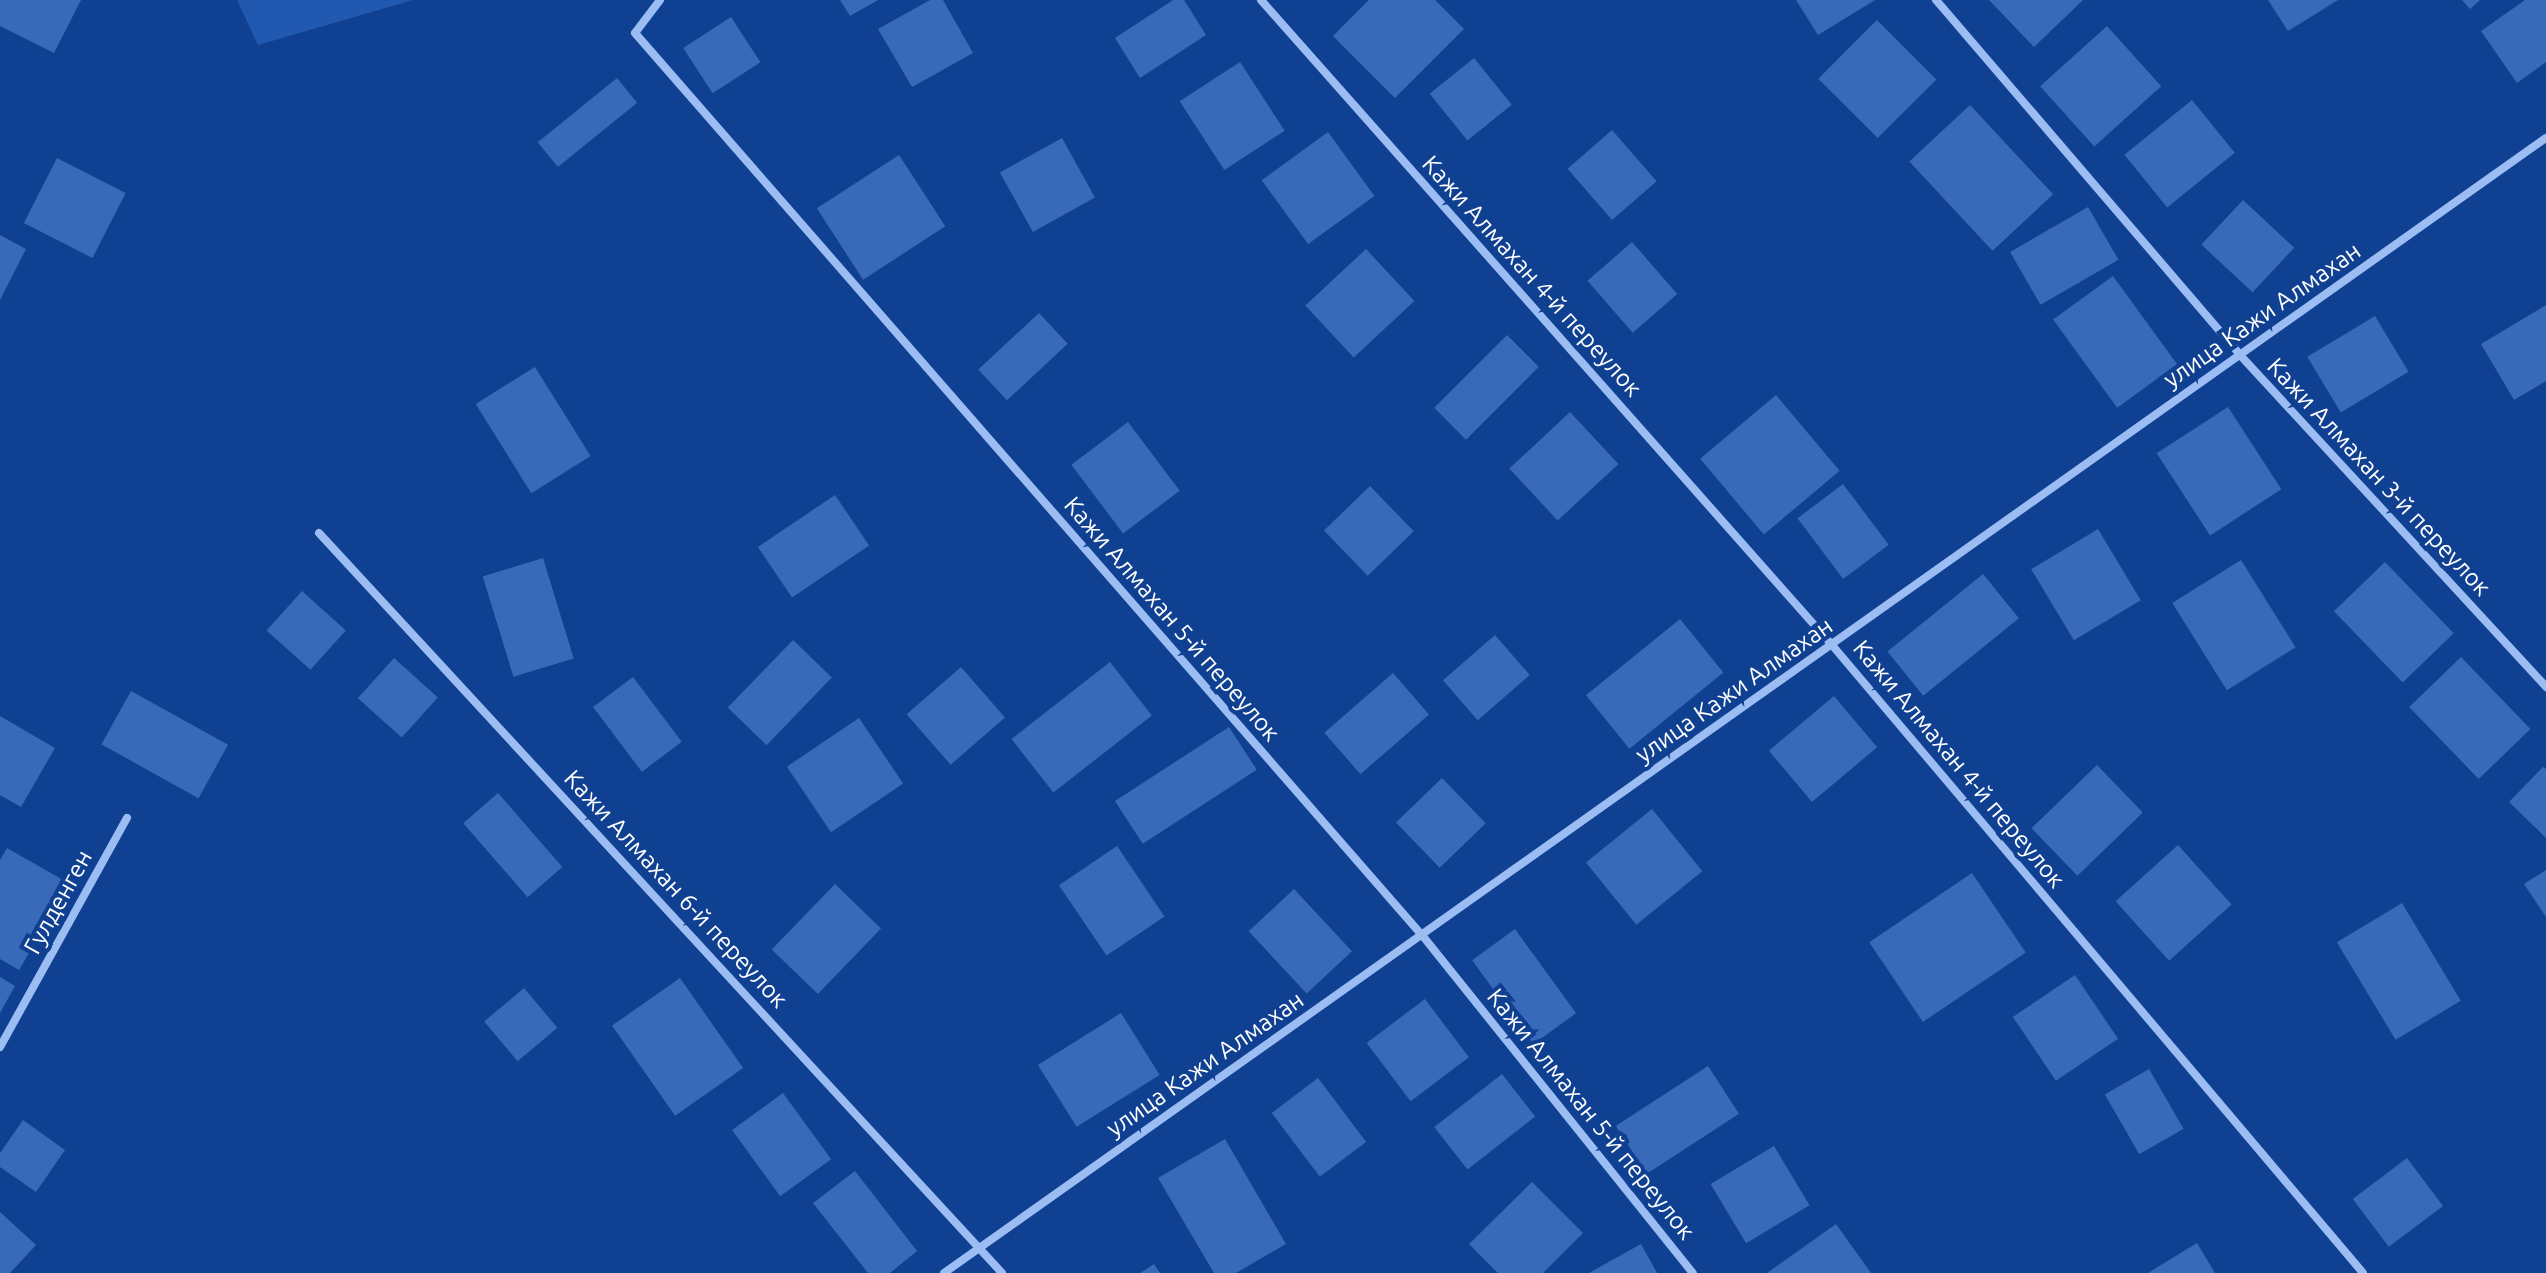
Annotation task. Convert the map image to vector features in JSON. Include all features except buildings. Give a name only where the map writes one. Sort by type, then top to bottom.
[{"type":"street","name":"Кажи Алмахан 5-й переулок","points":[[660,0],[635,33],[1422,935],[1693,1273]]},
{"type":"street","name":"Кажи Алмахан 4-й переулок","points":[[1261,0],[1832,645],[2363,1273]]},
{"type":"street","name":"Кажи Алмахан 3-й переулок","points":[[1936,0],[2240,355],[2546,687]]},
{"type":"street","name":"улица Кажи Алмахан","points":[[944,1273],[2546,138]]},
{"type":"street","name":"Кажи Алмахан 6-й переулок","points":[[319,533],[1002,1273]]},
{"type":"street","name":"Гулденген","points":[[0,1047],[127,818]]},
{"type":"shaded area","points":[[237,0],[413,0],[258,45]]}]
